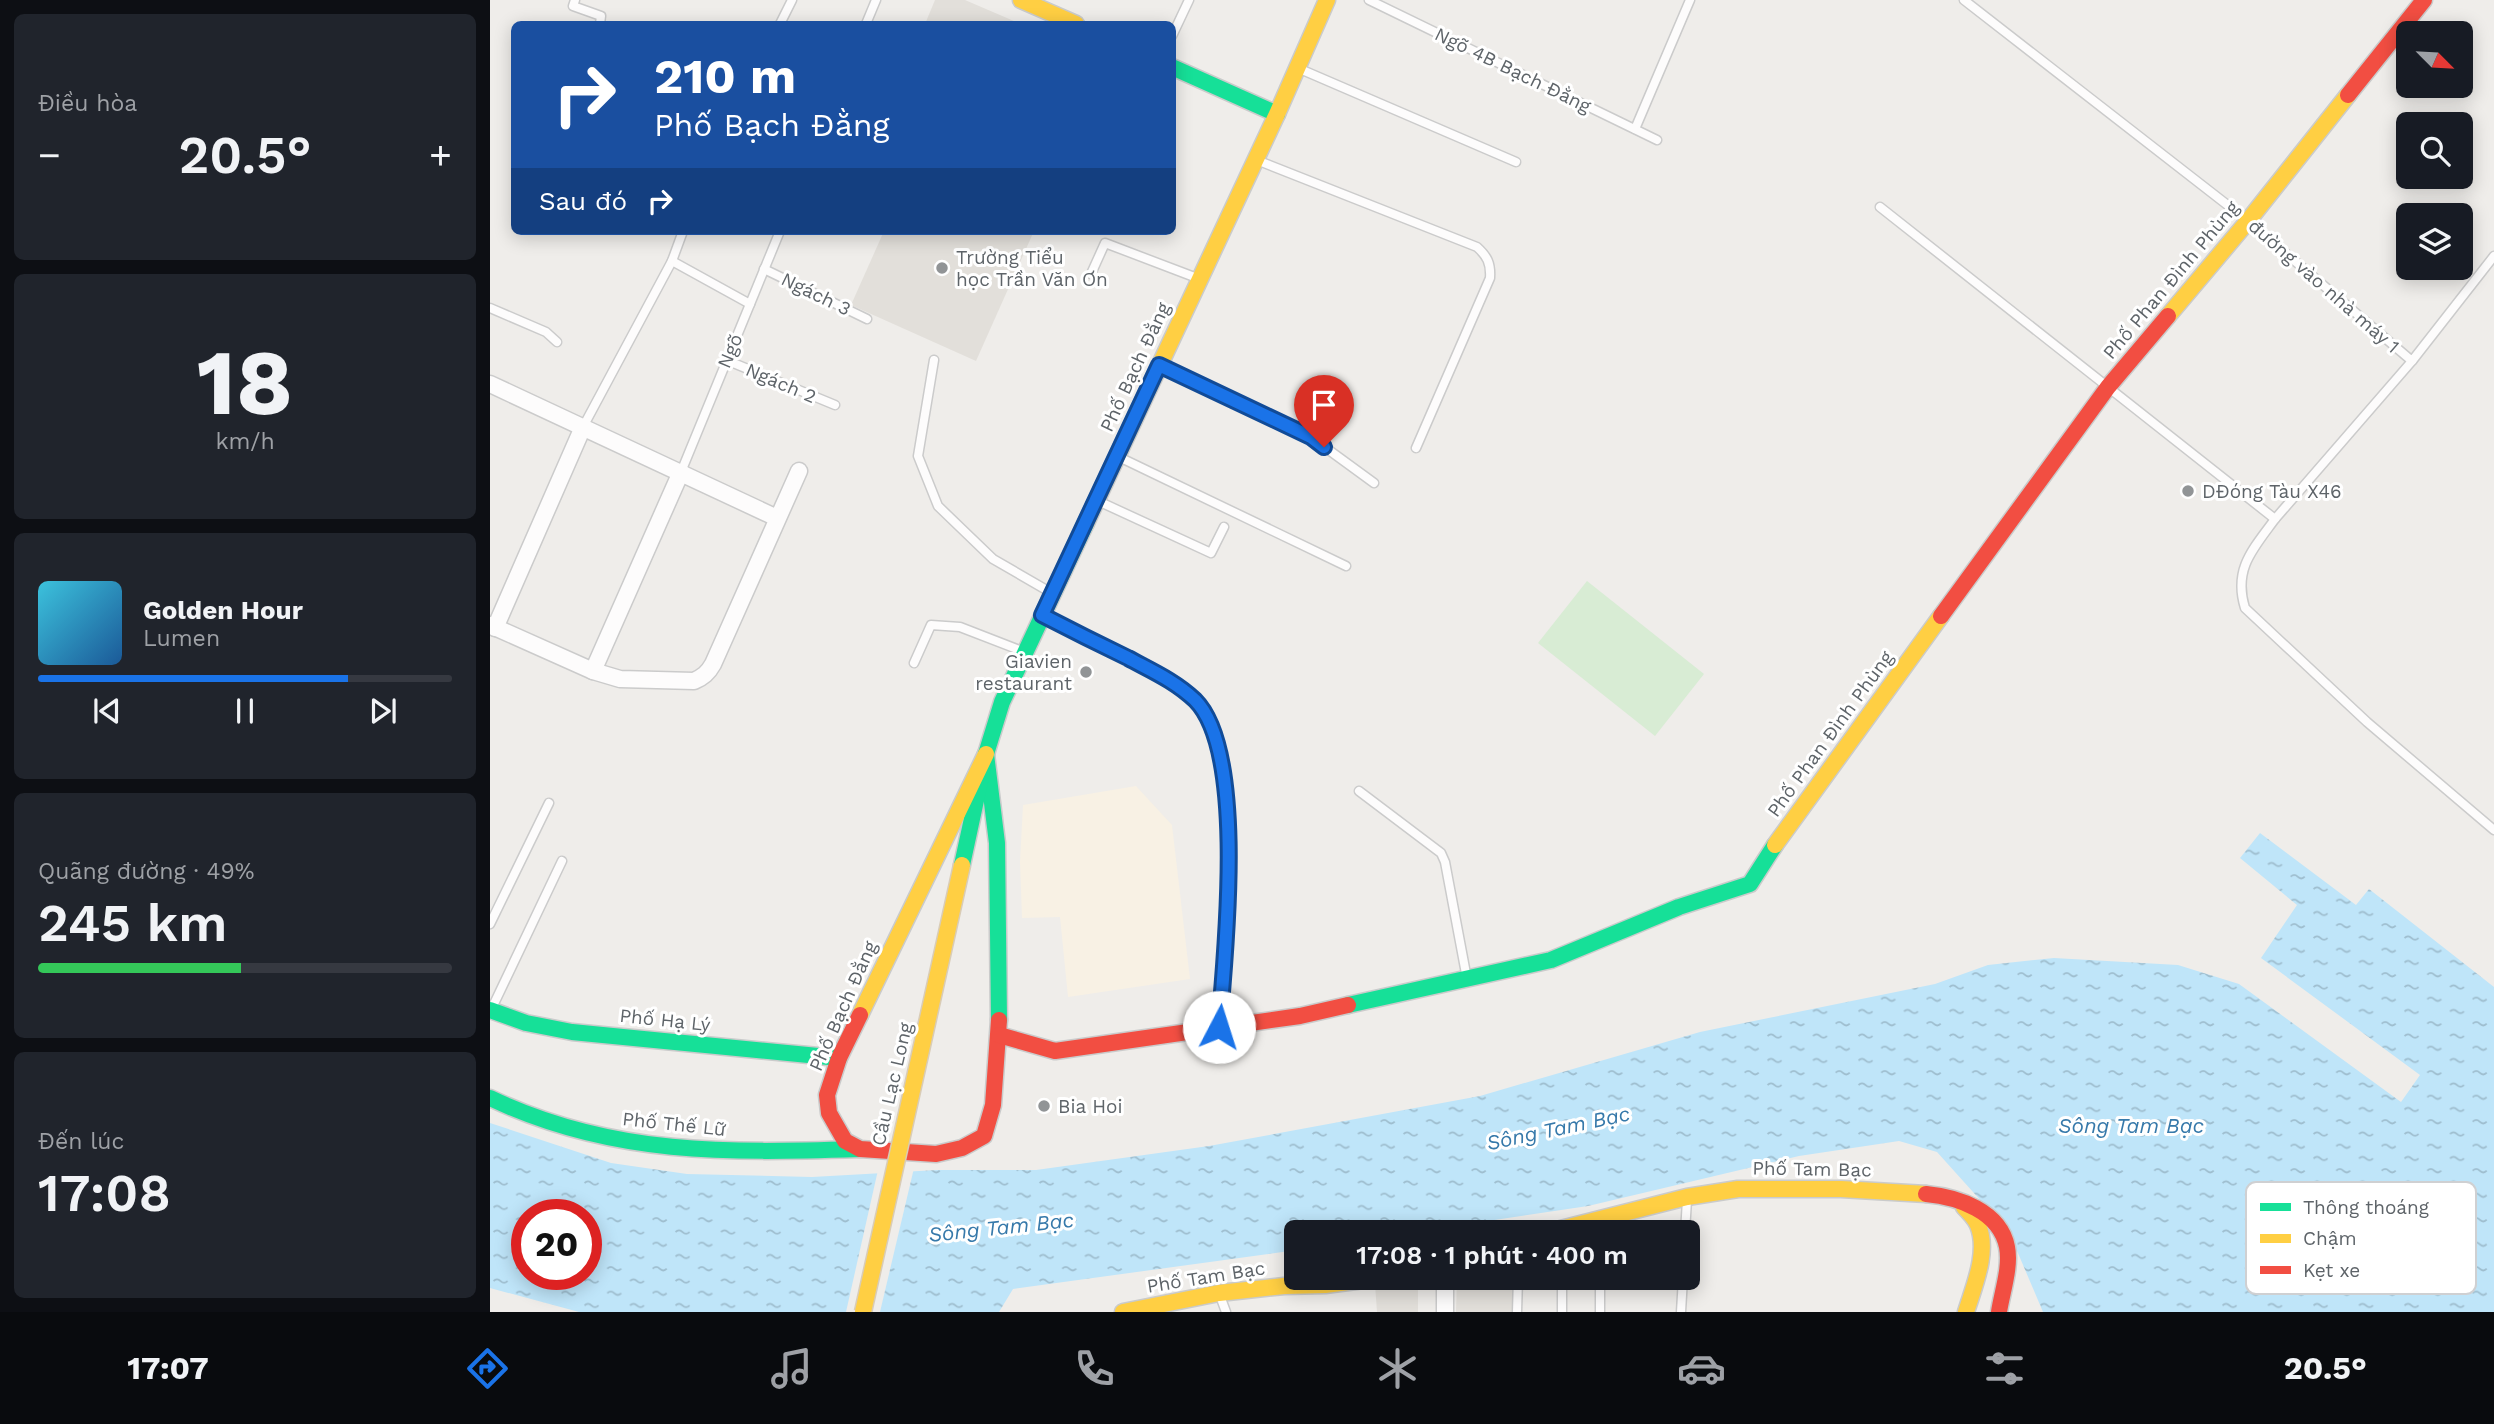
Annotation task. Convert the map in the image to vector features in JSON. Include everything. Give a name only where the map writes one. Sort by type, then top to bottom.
[{"type":"main road","points":[[1021,0],[1069,21]]},
{"type":"main road","name":"Phố Bạch Đằng","points":[[962,865],[986,754],[1002,702],[1277,114],[1327,0]]},
{"type":"main road","name":"Phố Phan Đình Phùng","points":[[999,1035],[1055,1051],[1300,1016],[1551,960],[1679,907],[1750,884],[2108,387],[2248,221],[2424,0]]},
{"type":"main road","points":[[1176,69],[1277,114]]},
{"type":"main road","name":"Phố Bạch Đằng","points":[[986,754],[997,843],[999,1035],[993,1105],[984,1136],[962,1148],[936,1154],[860,1149],[845,1141],[829,1114],[828,1095],[839,1058],[986,754]]},
{"type":"main road","name":"Cầu Lạc Long","points":[[863,1312],[962,865]]},
{"type":"main road","name":"Phố Hạ Lý","points":[[490,1011],[526,1023],[572,1032],[839,1058]]},
{"type":"main road","name":"Phố Thế Lữ","points":[[490,1098],[515,1110],[581,1133],[660,1147],[752,1152],[860,1149]]},
{"type":"main road","name":"Phố Tam Bạc","points":[[1616,1220],[1687,1197],[1738,1189],[1828,1189],[1934,1195],[1959,1200]]},
{"type":"main road","points":[[1959,1200],[1977,1223],[1981,1237],[1980,1258],[1966,1312]]},
{"type":"main road","points":[[1959,1200],[1982,1211],[2000,1229],[2007,1247],[2007,1266],[1999,1312]]},
{"type":"main road","name":"Phố Tam Bạc","points":[[1123,1312],[1219,1293],[1284,1286]]},
{"type":"street","points":[[490,384],[777,518]]},
{"type":"street","points":[[583,427],[493,626],[593,671],[620,679],[694,681],[708,673],[799,471]]},
{"type":"street","points":[[593,671],[681,472]]},
{"type":"street","points":[[1445,1290],[1445,1312]]},
{"type":"lane","points":[[575,0],[573,6],[601,16],[600,21]]},
{"type":"lane","points":[[782,21],[792,0]]},
{"type":"lane","points":[[867,21],[876,0]]},
{"type":"lane","points":[[1176,28],[1189,0]]},
{"type":"lane","name":"Ngõ 4B Bạch Đằng","points":[[1369,0],[1657,140]]},
{"type":"lane","points":[[1635,129],[1690,0]]},
{"type":"lane","name":"đường vào nhà máy 1","points":[[1964,0],[2248,221],[2412,361],[2494,256]]},
{"type":"lane","points":[[1297,68],[1516,162]]},
{"type":"lane","points":[[1255,159],[1477,247],[1486,255],[1491,266],[1490,278],[1416,448]]},
{"type":"lane","points":[[1880,207],[2275,519]]},
{"type":"lane","points":[[583,427],[672,261],[682,235]]},
{"type":"lane","name":"Ngõ","points":[[681,472],[778,235]]},
{"type":"lane","points":[[1091,274],[1105,243],[1199,279]]},
{"type":"lane","points":[[672,261],[750,304]]},
{"type":"lane","name":"Ngách 3","points":[[764,269],[867,319]]},
{"type":"lane","points":[[490,308],[546,332],[557,342]]},
{"type":"lane","name":"Ngách 2","points":[[726,360],[835,405]]},
{"type":"lane","points":[[934,360],[918,456],[938,506],[993,559],[1052,593]]},
{"type":"lane","points":[[2412,361],[2275,519],[2247,558],[2239,589],[2245,608],[2367,722],[2494,830]]},
{"type":"lane","points":[[1159,365],[1311,437],[1374,483]]},
{"type":"lane","points":[[1117,456],[1346,566]]},
{"type":"lane","points":[[1096,500],[1211,553],[1224,527]]},
{"type":"lane","points":[[1042,615],[1178,684],[1198,703],[1216,737],[1228,810],[1227,930],[1219,1027]]},
{"type":"lane","points":[[914,663],[931,625],[960,626],[1025,653]]},
{"type":"lane","points":[[1359,791],[1441,853],[1445,862],[1466,979]]},
{"type":"lane","points":[[490,924],[550,803]]},
{"type":"lane","points":[[490,1011],[562,861]]},
{"type":"lane","points":[[1686,1220],[1687,1197]]},
{"type":"lane","points":[[1517,1312],[1518,1290]]},
{"type":"lane","points":[[1562,1290],[1562,1312]]},
{"type":"lane","points":[[1600,1290],[1600,1312]]},
{"type":"lane","points":[[1681,1312],[1682,1290]]},
{"type":"lane","points":[[1219,1293],[1226,1312]]},
{"type":"shaded area","points":[[935,0],[965,0],[1014,21],[926,21]]},
{"type":"shaded area","name":"Trường Tiểu học Trần Văn Ơn","points":[[882,235],[1032,235],[976,361],[851,305]]},
{"type":"shaded area","points":[[1136,786],[1172,825],[1190,979],[1068,997],[1060,917],[1022,918],[1020,862],[1023,805]]},
{"type":"shaded area","points":[[1375,1290],[1418,1290],[1418,1312],[1377,1312]]},
{"type":"shaded area","points":[[1457,1290],[1517,1290],[1516,1312],[1456,1312]]},
{"type":"green space","points":[[1587,581],[1704,674],[1655,736],[1538,643]]},
{"type":"water","name":"Sông Tam Bạc","points":[[2260,833],[2356,905],[2369,889],[2494,987],[2494,1312],[2043,1312],[2009,1232],[1937,1152],[1899,1141],[1799,1156],[1588,1206],[1495,1220],[1284,1220],[1284,1252],[1013,1289],[999,1312],[579,1312],[490,1288],[490,1123],[611,1163],[687,1174],[812,1177],[937,1170],[1036,1170],[1209,1146],[1480,1096],[1700,1032],[1935,984],[1988,965],[2054,958],[2178,965],[2239,984],[2401,1102],[2420,1075],[2261,958],[2297,905],[2240,858]]},
{"type":"pier","points":[[914,1168],[880,1312],[846,1312],[878,1170]]},
{"type":"traffic: fast","points":[[1176,69],[1277,114]]},
{"type":"traffic: fast","points":[[962,865],[986,754],[1002,702],[1086,523]]},
{"type":"traffic: fast","points":[[986,754],[997,843],[999,1020]]},
{"type":"traffic: fast","points":[[1348,1005],[1551,960],[1679,907],[1750,884],[1775,845]]},
{"type":"traffic: fast","points":[[490,1010],[526,1023],[572,1032],[839,1058]]},
{"type":"traffic: fast","points":[[490,1098],[536,1117],[626,1141],[718,1150],[860,1149]]},
{"type":"traffic: slow","points":[[1021,0],[1069,21]]},
{"type":"traffic: slow","points":[[1086,523],[1277,114],[1327,0]]},
{"type":"traffic: slow","points":[[2168,316],[2348,95]]},
{"type":"traffic: slow","points":[[1775,845],[1941,616]]},
{"type":"traffic: slow","points":[[860,1015],[986,754]]},
{"type":"traffic: slow","points":[[863,1312],[962,865]]},
{"type":"traffic: slow","points":[[1596,1220],[1687,1197],[1738,1189],[1841,1189],[1926,1194]]},
{"type":"traffic: slow","points":[[1964,1207],[1978,1225],[1982,1246],[1979,1269],[1966,1312]]},
{"type":"traffic: slow","points":[[1123,1312],[1219,1293],[1284,1286]]},
{"type":"traffic: jam","points":[[2348,95],[2424,0]]},
{"type":"traffic: jam","points":[[1941,616],[2108,387],[2168,316]]},
{"type":"traffic: jam","points":[[999,1035],[1055,1051],[1300,1016],[1348,1005]]},
{"type":"traffic: jam","points":[[860,1015],[839,1058],[827,1095],[829,1113],[845,1141],[860,1149],[936,1154],[962,1148],[984,1136],[993,1105],[999,1020]]},
{"type":"traffic: jam","points":[[1926,1194],[1951,1198],[1976,1208],[1987,1215],[2003,1235],[2008,1263],[1999,1312]]},
{"type":"place","name":"Trường Tiểu học Trần Văn Ơn","points":[[942,268]]},
{"type":"place","name":"DĐóng Tàu X46","points":[[2188,491]]},
{"type":"place","name":"Giavien restaurant","points":[[1086,672]]},
{"type":"place","name":"Bia Hoi","points":[[1044,1106]]},
{"type":"route","points":[[1219,1027],[1228,898],[1228,810],[1216,737],[1198,703],[1178,684],[1042,615],[1159,365],[1311,437],[1324,447]]}]
